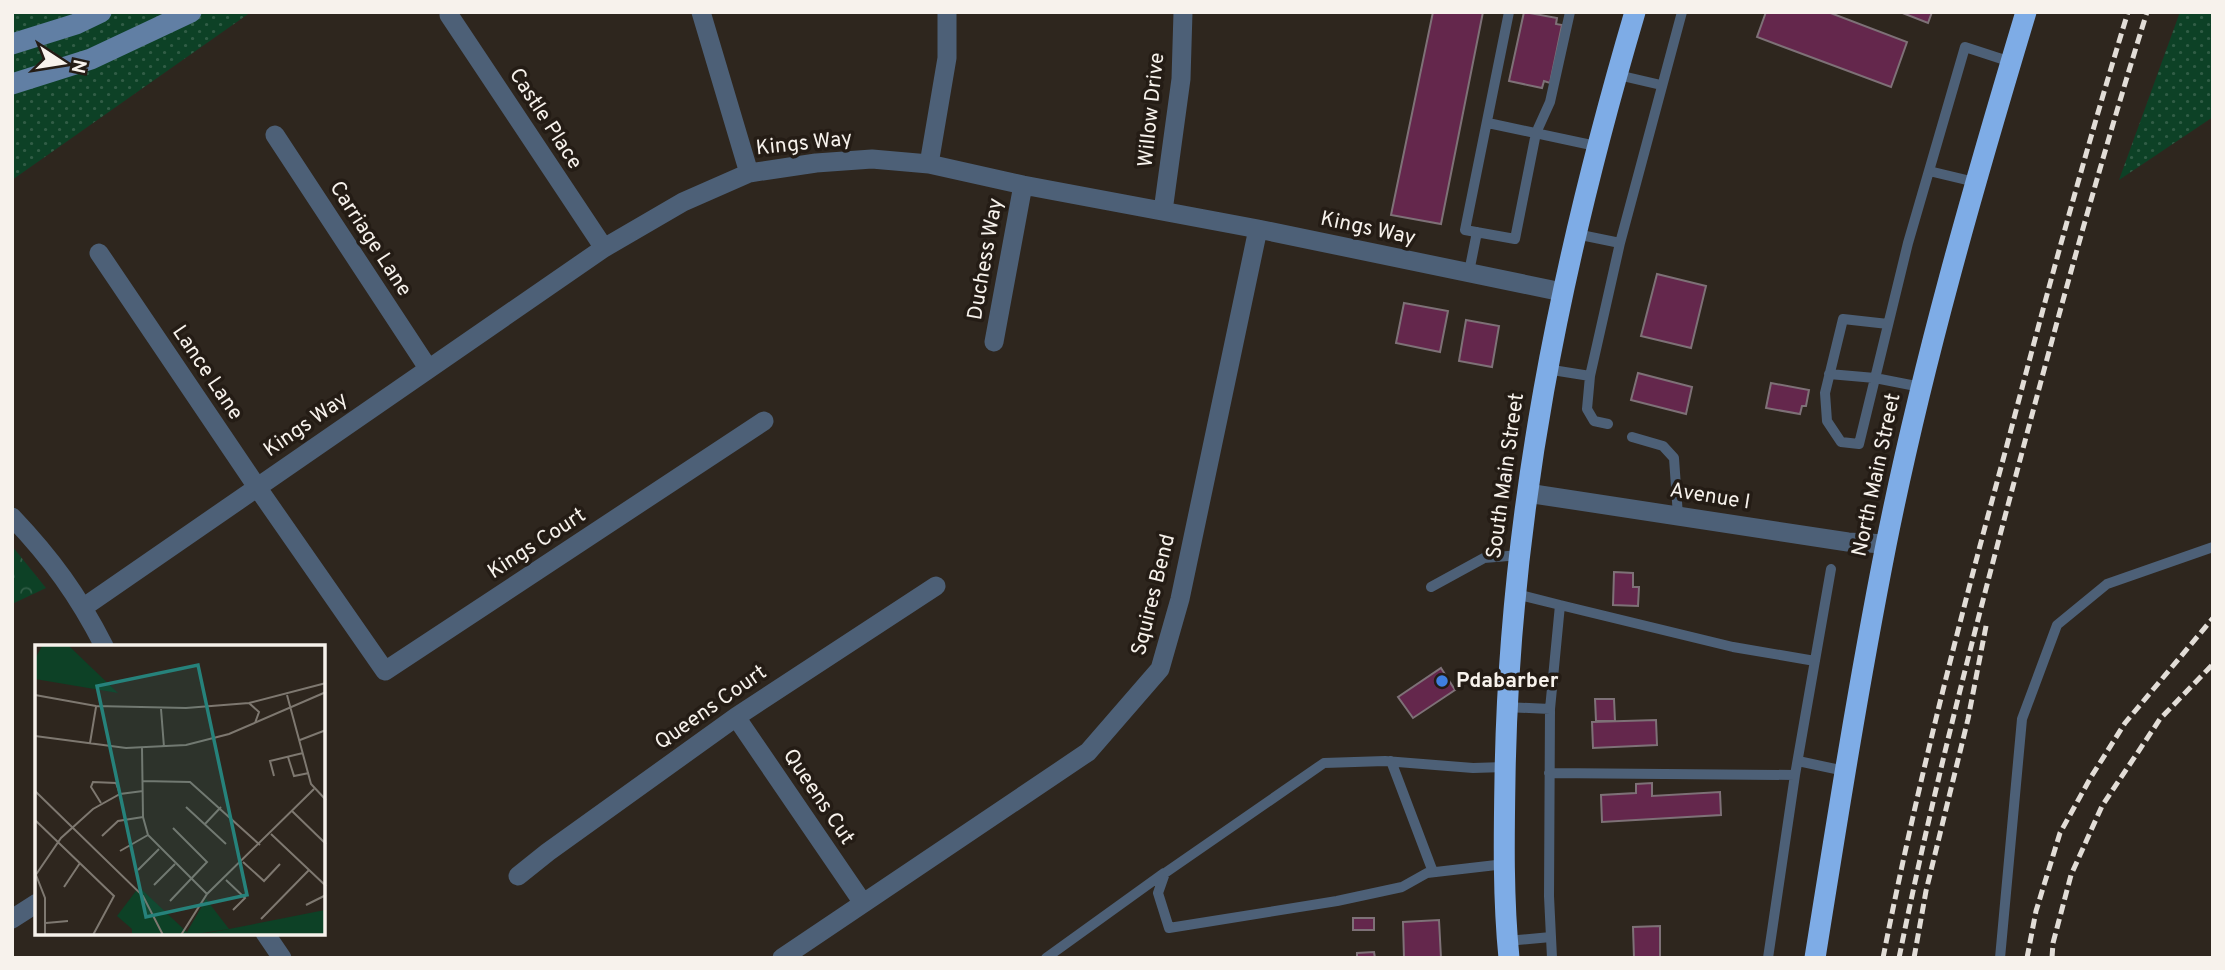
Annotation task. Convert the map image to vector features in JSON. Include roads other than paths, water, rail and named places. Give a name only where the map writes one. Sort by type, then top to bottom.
[{"type":"highway","name":"South Main Street","points":[[1508,949],[1505,864],[1506,707],[1515,593],[1527,493],[1546,369],[1562,292],[1596,146],[1635,12]]},
{"type":"highway","name":"North Main Street","points":[[1815,958],[1886,544],[1922,388],[1975,182],[2026,12]]},
{"type":"main road","points":[[12,44],[76,24],[101,12]]},
{"type":"main road","points":[[12,85],[91,59],[191,12]]},
{"type":"street","points":[[701,12],[749,173]]},
{"type":"street","points":[[929,164],[947,58],[947,12]]},
{"type":"street","name":"Willow Drive","points":[[1163,211],[1181,79],[1183,12]]},
{"type":"street","name":"Castle Place","points":[[449,15],[604,248]]},
{"type":"street","name":"Carriage Lane","points":[[275,135],[428,368]]},
{"type":"street","name":"Kings Way","points":[[84,607],[604,248],[682,202],[749,173],[816,163],[872,159],[929,164],[1562,292]]},
{"type":"street","name":"Duchess Way","points":[[994,342],[1023,185]]},
{"type":"street","name":"Squires Bend","points":[[782,958],[1088,752],[1160,669],[1180,599],[1258,229]]},
{"type":"street","name":"Lance Lane","points":[[99,253],[350,622]]},
{"type":"street","name":"Kings Court","points":[[350,622],[386,671],[764,421]]},
{"type":"street","name":"Avenue I","points":[[1527,493],[1848,541],[1886,544]]},
{"type":"street","points":[[12,517],[41,547],[84,607],[103,645]]},
{"type":"street","name":"Queens Court","points":[[518,876],[736,717],[936,586]]},
{"type":"street","name":"Queens Cut","points":[[736,717],[863,903]]},
{"type":"street","points":[[12,919],[35,904]]},
{"type":"street","points":[[266,935],[282,958]]},
{"type":"lane","points":[[1508,12],[1465,230],[1515,239],[1536,133],[1550,102],[1570,12]]},
{"type":"lane","points":[[1608,424],[1594,421],[1587,409],[1590,376],[1620,243],[1682,12]]},
{"type":"lane","points":[[1888,324],[1843,319],[1825,393],[1827,421],[1841,442],[1859,444],[1888,324],[1965,47],[2011,62]]},
{"type":"lane","points":[[1617,75],[1661,85]]},
{"type":"lane","points":[[1488,122],[1596,146]]},
{"type":"lane","points":[[1929,171],[1975,182]]},
{"type":"lane","points":[[1469,272],[1477,232]]},
{"type":"lane","points":[[1576,234],[1620,243]]},
{"type":"lane","points":[[1546,369],[1590,376]]},
{"type":"lane","points":[[1829,374],[1875,378],[1922,388]]},
{"type":"lane","points":[[1632,437],[1663,446],[1674,458],[1678,516]]},
{"type":"lane","points":[[2000,958],[2022,719],[2057,625],[2107,583],[2213,547]]},
{"type":"lane","points":[[1431,587],[1485,558],[1520,555]]},
{"type":"lane","points":[[1768,958],[1795,775],[1831,569]]},
{"type":"lane","points":[[1515,593],[1733,647],[1815,660]]},
{"type":"lane","points":[[1552,958],[1550,709],[1560,605]]},
{"type":"lane","points":[[1506,707],[1550,709]]},
{"type":"lane","points":[[1391,761],[1433,872]]},
{"type":"lane","points":[[1046,958],[1324,763],[1391,761],[1473,768],[1505,767]]},
{"type":"lane","points":[[1798,761],[1845,771]]},
{"type":"lane","points":[[1549,773],[1795,775]]},
{"type":"lane","points":[[1164,873],[1158,893],[1169,928],[1337,901],[1402,887],[1427,873],[1505,864]]},
{"type":"lane","points":[[1508,949],[1551,937]]},
{"type":"railway","points":[[1883,958],[1940,700],[2065,228],[2128,12]]},
{"type":"railway","points":[[1899,958],[1939,776],[2000,535],[2079,243],[2147,12]]},
{"type":"railway","points":[[2027,958],[2036,911],[2060,833],[2125,723],[2213,618]]},
{"type":"railway","points":[[1914,958],[1926,891],[1968,719],[1987,621]]},
{"type":"railway","points":[[2052,958],[2053,943],[2071,875],[2102,806],[2160,719],[2213,664]]},
{"type":"place","name":"Pdabarber","points":[[1442,681]]}]
